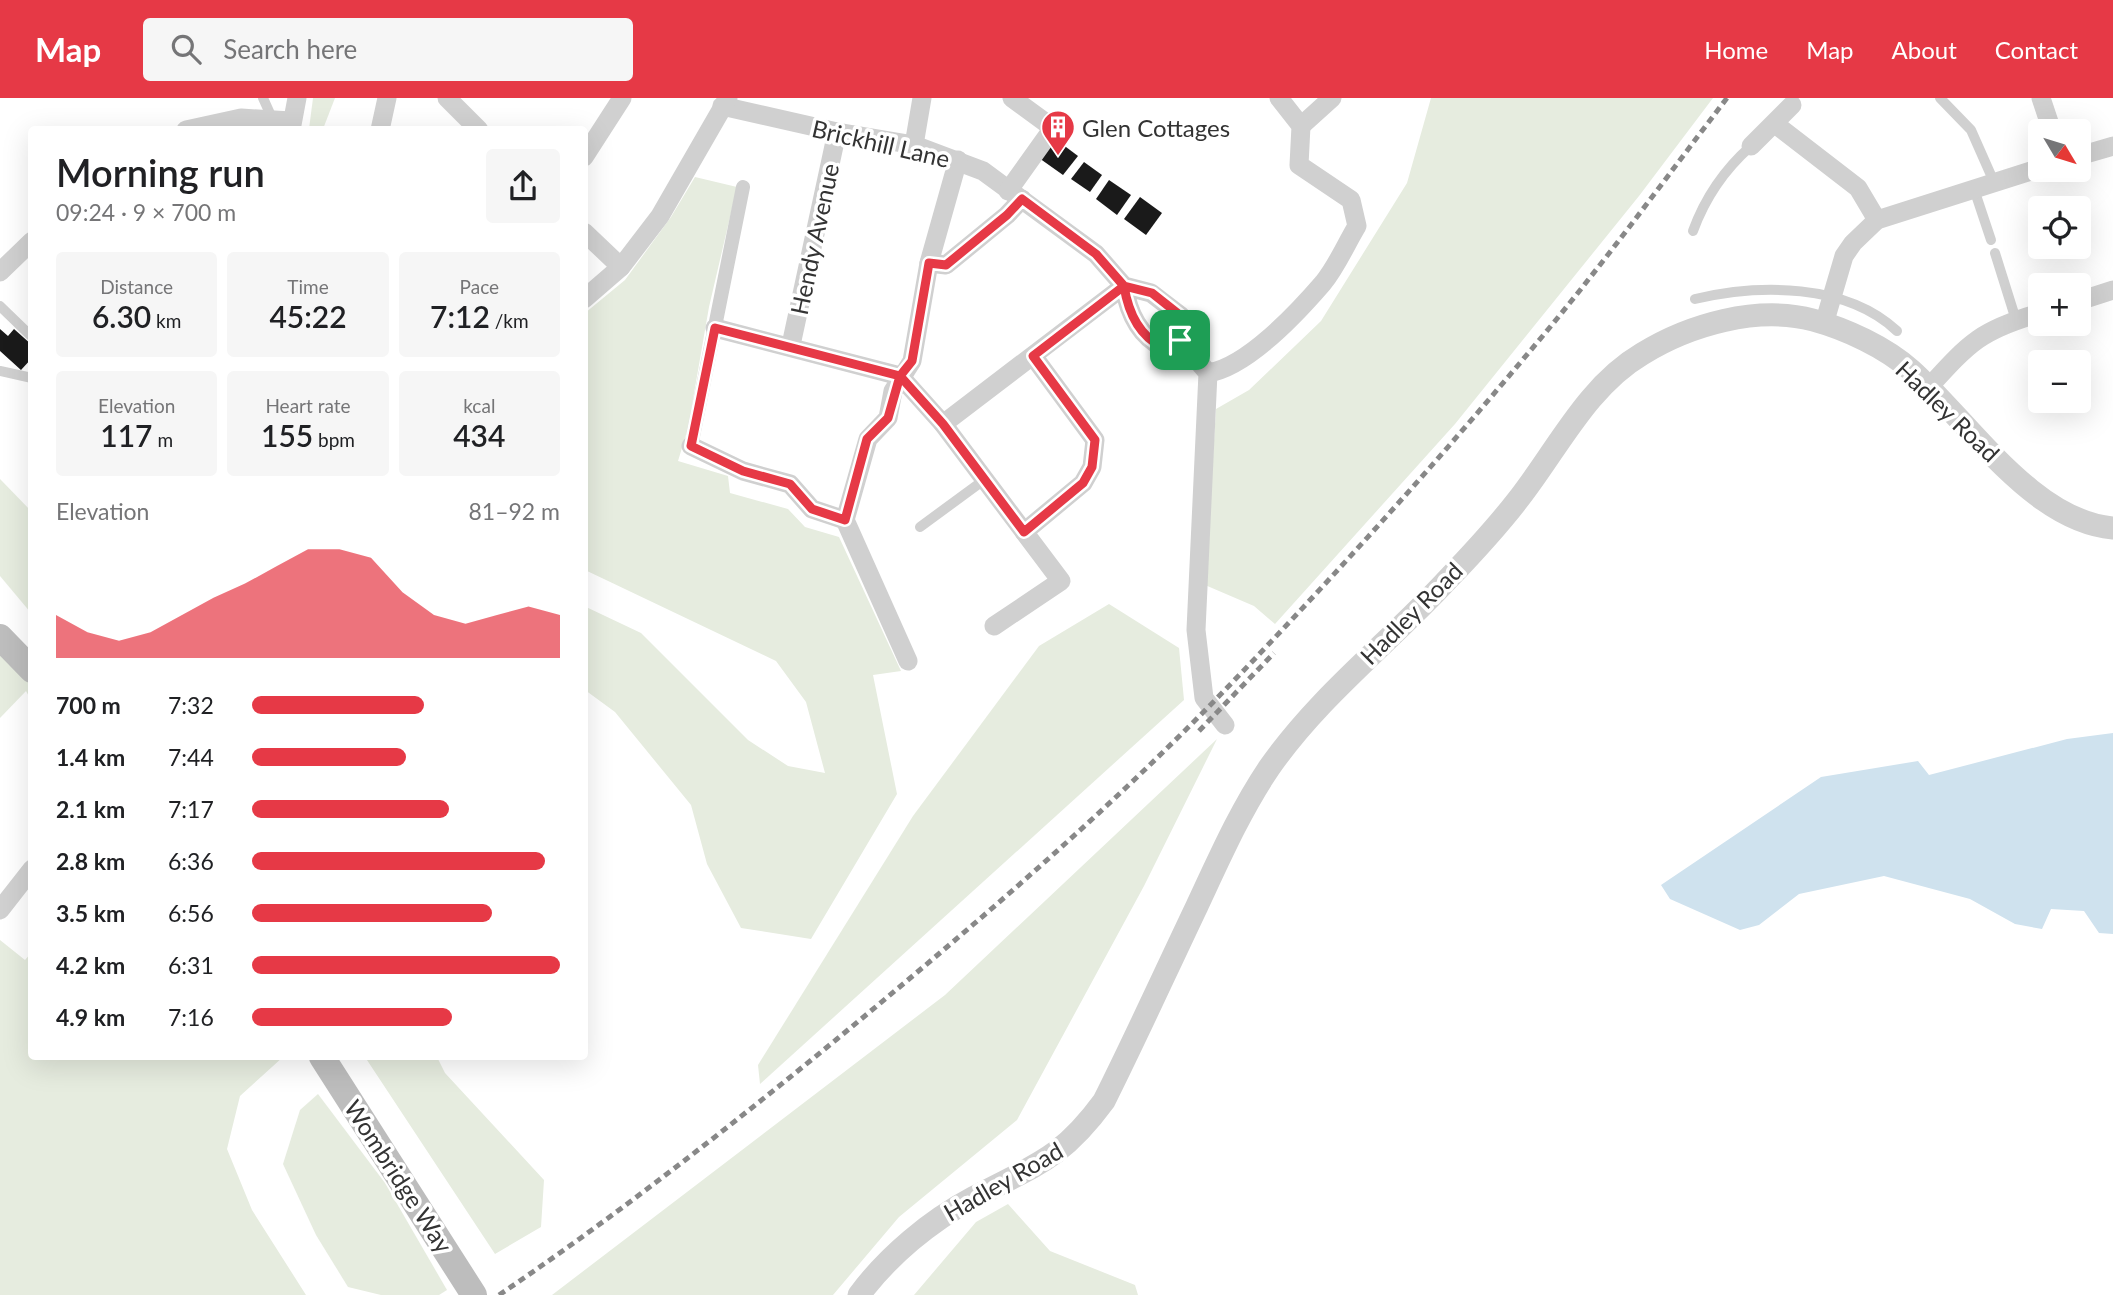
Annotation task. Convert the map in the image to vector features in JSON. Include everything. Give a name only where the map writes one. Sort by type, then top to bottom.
[{"type":"main road","points":[[0,637],[28,666]]},
{"type":"main road","name":"Wombridge Way","points":[[324,1060],[468,1284]]},
{"type":"street","points":[[204,126],[241,118],[285,123],[297,98]]},
{"type":"street","points":[[381,126],[387,98]]},
{"type":"street","points":[[447,98],[475,126]]},
{"type":"street","points":[[588,151],[622,98]]},
{"type":"street","points":[[914,145],[922,98]]},
{"type":"street","points":[[929,263],[946,265],[1007,215],[1015,195],[1053,128],[1012,98]]},
{"type":"street","points":[[1208,373],[1221,371],[1267,340],[1325,281],[1357,226],[1351,200],[1299,165],[1301,126],[1279,98]]},
{"type":"street","points":[[1301,126],[1332,98]]},
{"type":"street","points":[[2040,98],[2048,119]]},
{"type":"street","points":[[588,296],[621,267],[660,216],[725,102]]},
{"type":"street","name":"Brickhill Lane","points":[[725,102],[837,132],[914,145],[983,171],[1096,254],[1124,286],[1128,310],[1149,341],[1162,347],[1180,340]]},
{"type":"street","points":[[1751,146],[1795,102]]},
{"type":"street","points":[[1775,124],[1857,188],[1877,220]]},
{"type":"street","name":"Hendy Avenue","points":[[791,345],[837,132]]},
{"type":"street","points":[[2091,152],[2113,146]]},
{"type":"street","points":[[908,661],[845,520],[867,439],[888,418],[900,376],[912,361],[929,263],[958,160]]},
{"type":"street","points":[[1824,324],[1844,256],[1853,243],[1877,220],[2028,172]]},
{"type":"street","points":[[743,187],[691,446],[743,471],[790,484],[812,509],[845,520]]},
{"type":"street","points":[[588,236],[621,267]]},
{"type":"street","points":[[0,272],[28,245]]},
{"type":"street","points":[[943,424],[1124,286],[1152,293],[1181,316],[1184,329],[1180,340],[1208,373],[1196,630],[1204,698],[1225,725]]},
{"type":"street","points":[[2091,297],[2113,290]]},
{"type":"street","points":[[1928,387],[1984,332],[2028,316]]},
{"type":"street","name":"Hadley Road","points":[[859,1295],[924,1228],[972,1198],[1033,1169],[1080,1133],[1104,1101],[1233,829],[1269,768],[1341,681],[1447,580],[1508,511],[1602,388],[1638,356],[1680,334],[1719,320],[1764,317],[1811,319],[1865,340],[1908,367],[2020,483],[2059,509],[2113,528]]},
{"type":"street","points":[[715,328],[791,345],[900,376],[943,424],[1061,581],[994,625]]},
{"type":"street","points":[[1024,532],[1083,483],[1092,467],[1095,440],[1033,356]]},
{"type":"street","points":[[0,910],[28,874]]},
{"type":"lane","points":[[263,98],[285,123]]},
{"type":"lane","points":[[1940,98],[1971,130],[1994,182]]},
{"type":"lane","points":[[1693,231],[1710,194],[1731,165],[1751,146]]},
{"type":"lane","points":[[1974,190],[1991,240]]},
{"type":"lane","points":[[1994,253],[2016,320]]},
{"type":"lane","points":[[1695,299],[1754,289],[1830,297],[1886,322],[1897,331]]},
{"type":"lane","points":[[0,306],[28,333]]},
{"type":"lane","points":[[0,370],[28,377]]},
{"type":"lane","points":[[920,527],[984,480]]},
{"type":"shaded area","points":[[313,98],[335,98],[324,126],[309,126]]},
{"type":"shaded area","points":[[1431,98],[1713,98],[1639,196],[1455,424],[1275,624],[1254,606],[1205,585],[1216,409],[1249,390],[1321,321],[1407,183]]},
{"type":"shaded area","points":[[695,177],[737,187],[709,307],[688,428],[678,461],[728,476],[730,493],[788,509],[805,527],[839,537],[901,671],[873,675],[897,794],[811,939],[741,928],[707,864],[691,805],[615,712],[588,692],[588,608],[641,633],[748,740],[788,766],[825,773],[806,702],[776,661],[588,571],[588,311],[625,280],[671,217]]},
{"type":"shaded area","points":[[0,479],[28,508],[28,609],[0,576]]},
{"type":"shaded area","points":[[1109,604],[1179,648],[1184,700],[760,1084],[758,1065],[913,816],[1039,646]]},
{"type":"shaded area","points":[[0,651],[28,682],[28,695],[26,691],[0,718]]},
{"type":"shaded area","points":[[1217,739],[1144,886],[1017,1120],[899,1217],[833,1295],[552,1295],[945,995]]},
{"type":"shaded area","points":[[0,940],[25,960],[28,956],[28,1060],[280,1060],[240,1096],[227,1149],[252,1210],[306,1295],[0,1295]]},
{"type":"shaded area","points":[[367,1060],[438,1060],[445,1073],[544,1180],[541,1227],[495,1254]]},
{"type":"shaded area","points":[[318,1094],[385,1183],[447,1290],[439,1295],[381,1295],[348,1287],[316,1235],[283,1164],[300,1110]]},
{"type":"shaded area","points":[[1008,1204],[1050,1251],[1135,1285],[1138,1295],[914,1295],[976,1222]]},
{"type":"water","points":[[2113,733],[2113,934],[2099,933],[2084,911],[2051,909],[2042,929],[2015,924],[1970,899],[1884,876],[1799,894],[1759,925],[1740,930],[1670,899],[1661,885],[1821,777],[1918,761],[1929,775],[2067,739]]},
{"type":"building","name":"Glen Cottages","points":[[1054,138],[1078,156],[1063,175],[1039,158]]},
{"type":"building","name":"Glen Cottages","points":[[1084,162],[1102,175],[1090,192],[1071,179]]},
{"type":"building","name":"Glen Cottages","points":[[1109,180],[1131,195],[1117,215],[1096,199]]},
{"type":"building","name":"Glen Cottages","points":[[1140,197],[1162,213],[1146,235],[1124,219]]},
{"type":"building","points":[[0,329],[8,336],[14,329],[28,341],[28,362],[21,370],[0,351]]},
{"type":"railway","points":[[499,1295],[671,1171],[837,1039],[1035,871],[1131,783],[1263,651],[1493,395],[1581,289],[1727,98]]},
{"type":"railway","points":[[1199,731],[1274,653]]},
{"type":"place","name":"Glen Cottages","points":[[1058,157]]},
{"type":"route","points":[[1180,340],[1162,347],[1149,341],[1128,310],[1124,286],[1033,356],[1095,440],[1092,467],[1083,483],[1024,532],[943,424],[900,376],[893,391],[888,418],[867,439],[845,520],[812,509],[790,484],[743,471],[691,446],[715,328],[791,345],[900,376],[912,361],[929,263],[946,265],[1007,215],[1022,199],[1096,254],[1124,286],[1152,293],[1181,316],[1184,329],[1180,340]]}]
